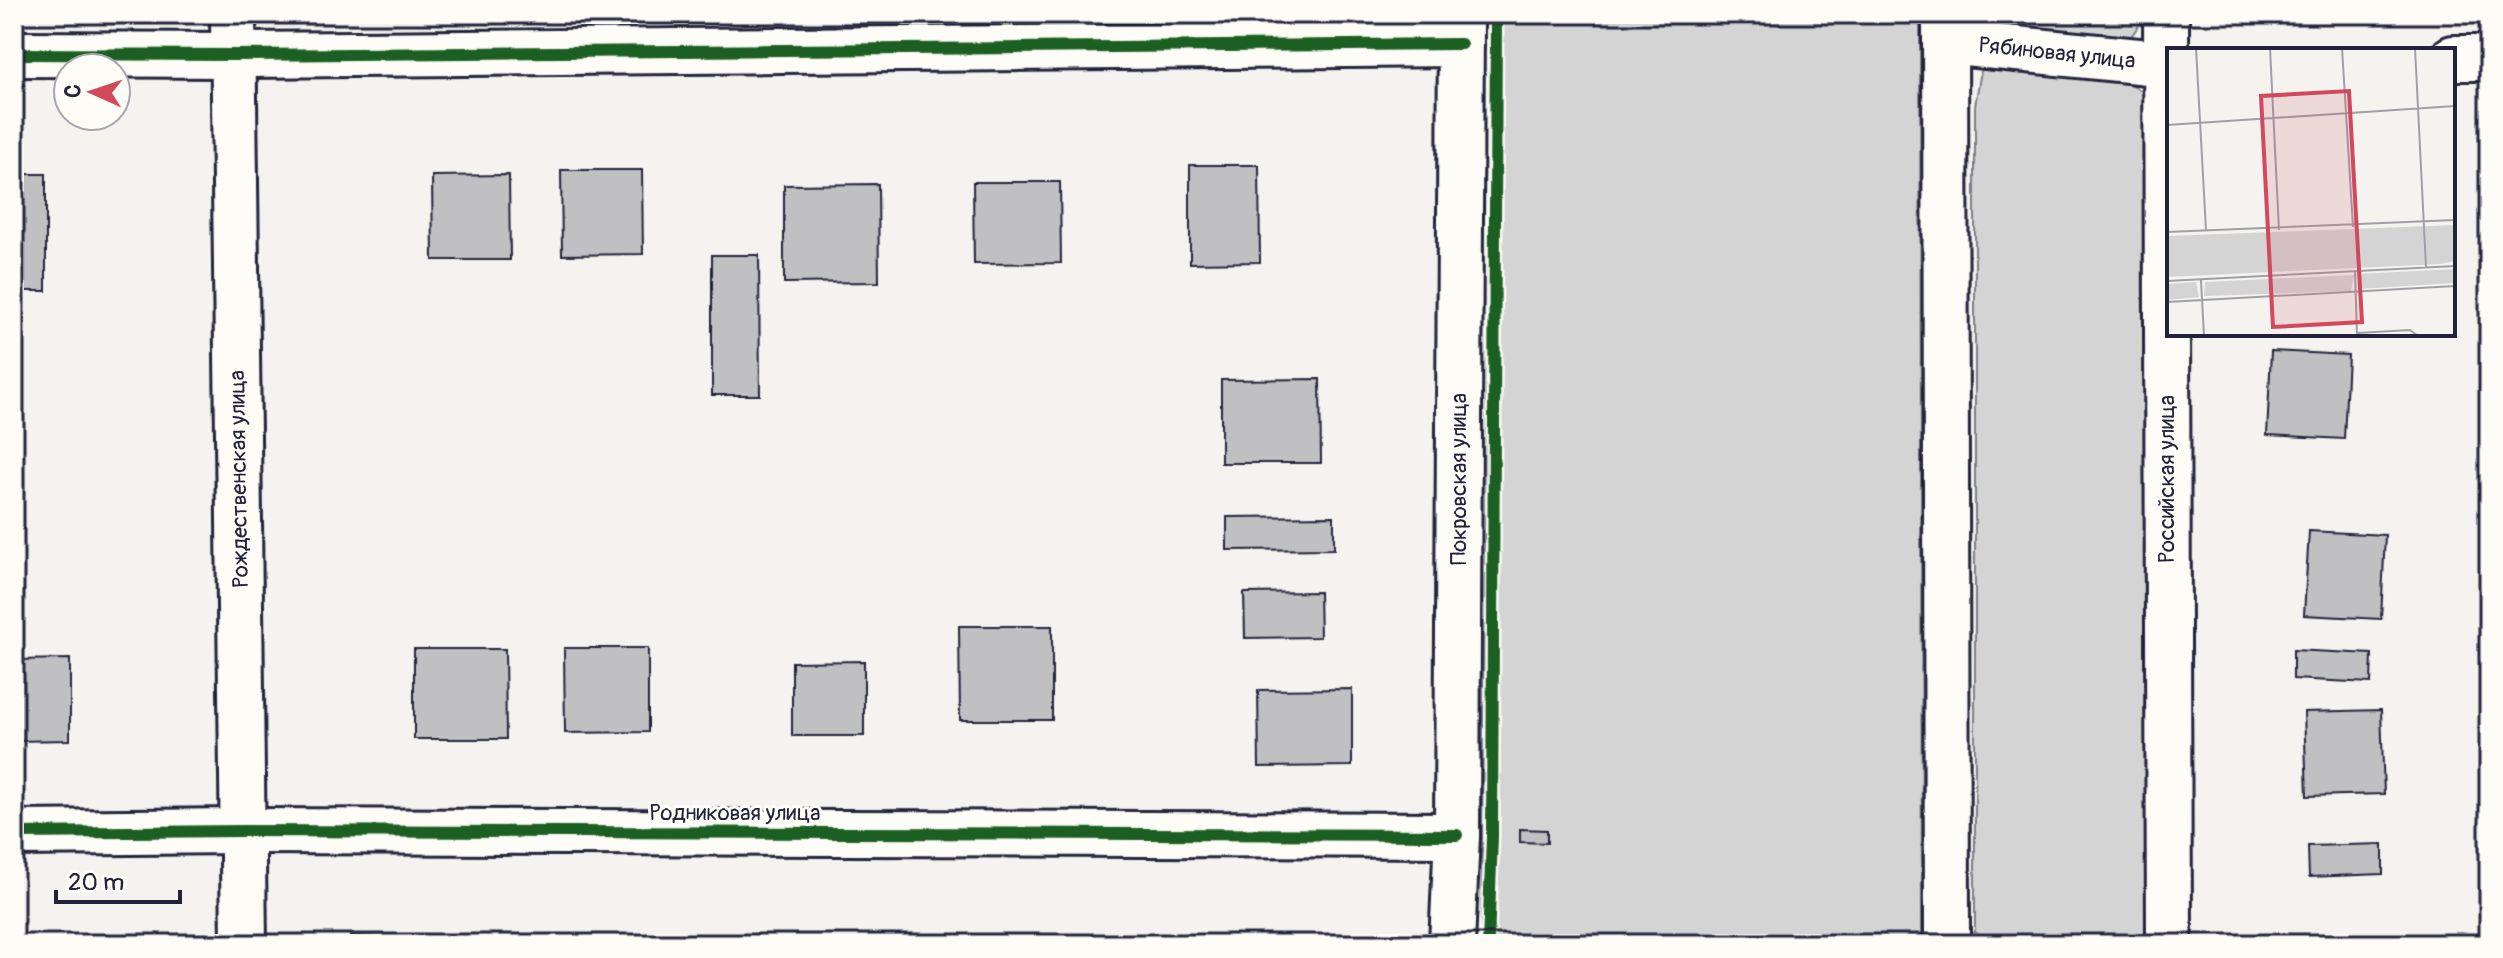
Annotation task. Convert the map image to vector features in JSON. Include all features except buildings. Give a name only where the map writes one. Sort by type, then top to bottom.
[{"type":"street","name":"Российская улица","points":[[2166,14],[2167,48]]},
{"type":"street","name":"Рябиновая улица","points":[[1945,28],[2167,64]]},
{"type":"street","points":[[1945,28],[1947,944]]},
{"type":"street","points":[[14,54],[234,35],[1461,29]]},
{"type":"street","name":"Покровская улица","points":[[1452,944],[1457,835],[1461,29]]},
{"type":"street","name":"Рождественская улица","points":[[234,35],[244,944]]},
{"type":"street","points":[[2455,58],[2489,58]]},
{"type":"street","name":"Российская улица","points":[[2168,336],[2169,944]]},
{"type":"street","name":"Родниковая улица","points":[[14,833],[1457,835]]},
{"type":"shaded area","points":[[1490,14],[1920,14],[1922,944],[1481,944]]},
{"type":"shaded area","points":[[1972,14],[2142,14],[2142,21],[2127,42],[1972,18]]},
{"type":"shaded area","points":[[1983,59],[2118,75],[2156,101],[2154,944],[1975,944],[1975,106]]},
{"type":"cycle path","points":[[1488,944],[1492,837],[1496,14]]},
{"type":"cycle path","points":[[14,54],[234,55],[1461,44]]},
{"type":"cycle path","points":[[14,833],[1457,835]]}]
